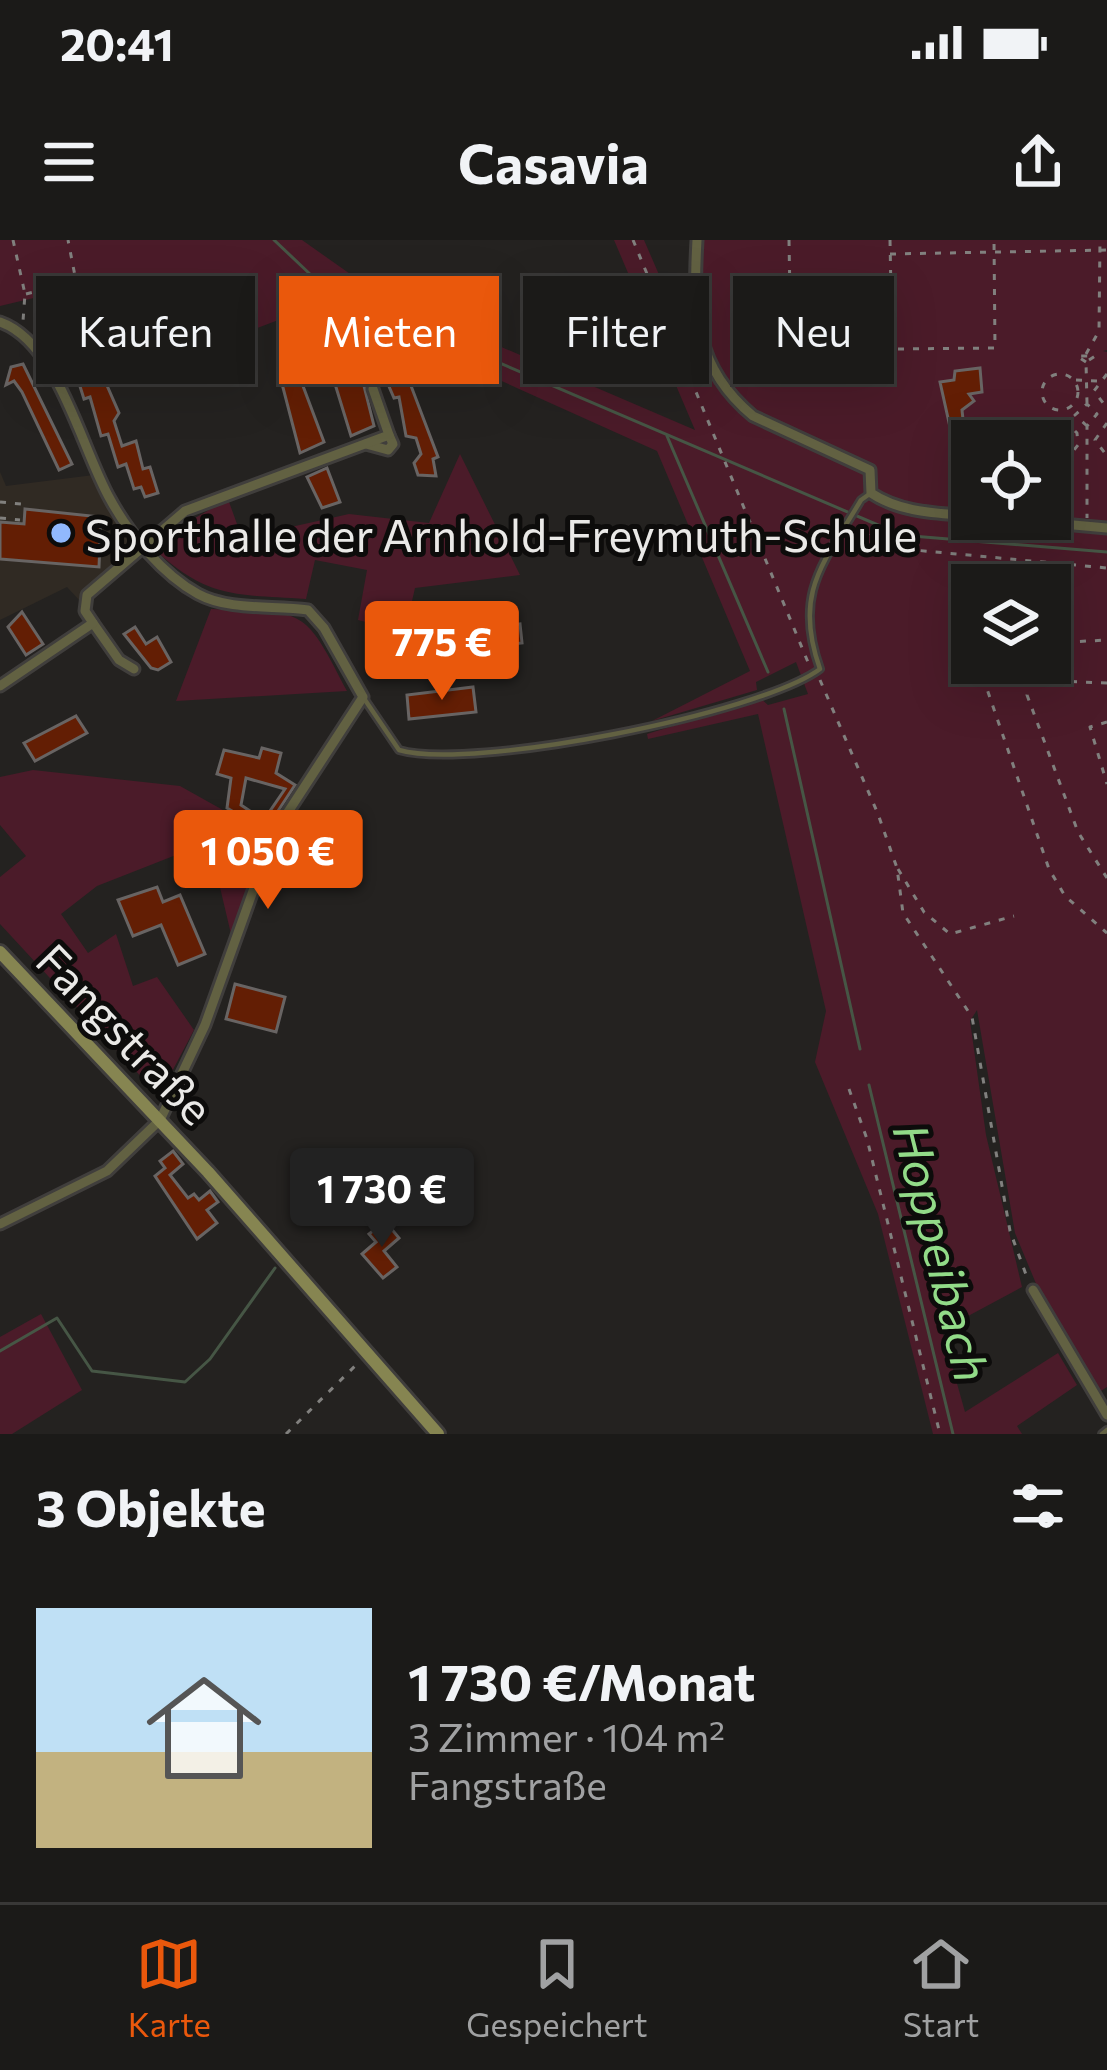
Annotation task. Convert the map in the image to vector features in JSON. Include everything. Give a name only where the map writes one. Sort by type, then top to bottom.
[{"type":"main road","name":"Fangstraße","points":[[0,952],[160,1120],[438,1434]]},
{"type":"street","points":[[697,240],[695,315],[699,341],[715,377],[753,416],[870,470],[866,496],[906,509],[951,514]]},
{"type":"street","points":[[0,322],[26,334],[50,370],[111,501],[142,544],[181,583],[214,601],[276,605],[317,616],[364,698],[273,835],[205,1025],[160,1120],[107,1171],[0,1223]]},
{"type":"street","points":[[134,669],[119,660],[85,611],[87,595],[142,544],[200,503],[388,435],[373,389]]},
{"type":"street","points":[[1071,525],[1107,527]]},
{"type":"street","points":[[0,686],[93,623]]},
{"type":"street","points":[[1033,1290],[1107,1415]]},
{"type":"lane","points":[[364,698],[399,750],[437,756],[632,734],[815,674],[820,669],[806,615],[808,591],[866,496]]},
{"type":"path","points":[[13,240],[25,295],[26,334]]},
{"type":"path","points":[[25,295],[76,281],[68,240]]},
{"type":"path","points":[[633,240],[897,868],[924,912],[950,934],[1014,916]]},
{"type":"path","points":[[789,240],[790,276]]},
{"type":"path","points":[[890,240],[890,276]]},
{"type":"path","points":[[894,349],[995,348],[994,240]]},
{"type":"path","points":[[1086,354],[1095,360],[1077,359],[1086,354],[1099,331],[1100,240]]},
{"type":"path","points":[[890,254],[1103,250]]},
{"type":"path","points":[[1086,362],[1087,404]]},
{"type":"path","points":[[1052,420],[1042,395],[1047,380],[1062,374],[1086,383],[1107,374]]},
{"type":"path","points":[[1074,380],[1077,448]]},
{"type":"path","points":[[1094,408],[1099,403],[1098,381]]},
{"type":"path","points":[[1099,403],[1107,408]]},
{"type":"path","points":[[1050,407],[1087,404],[1094,408]]},
{"type":"path","points":[[1094,408],[1097,447],[1107,456]]},
{"type":"path","points":[[1071,425],[1107,423]]},
{"type":"path","points":[[1087,427],[1087,526]]},
{"type":"path","points":[[1077,448],[1087,452],[1097,447]]},
{"type":"path","points":[[1071,453],[1077,448]]},
{"type":"path","points":[[0,502],[21,504]]},
{"type":"path","points":[[0,518],[20,520]]},
{"type":"path","points":[[845,528],[914,550],[1107,568]]},
{"type":"path","points":[[1071,642],[1107,640]]},
{"type":"path","points":[[1107,683],[1033,680],[1027,695],[1078,832],[1107,878]]},
{"type":"path","points":[[985,684],[1049,869],[1065,896],[1107,933]]},
{"type":"path","points":[[1107,722],[1090,727],[1107,784]]},
{"type":"path","points":[[897,868],[899,899],[910,928],[972,1017],[1010,1231],[1033,1290]]},
{"type":"path","points":[[849,1089],[867,1139],[940,1434]]},
{"type":"path","points":[[286,1434],[368,1353]]},
{"type":"shaded area","points":[[0,240],[302,240],[353,276],[279,276],[279,320],[255,329],[255,276],[36,276],[36,297],[0,306]]},
{"type":"shaded area","points":[[614,240],[644,240],[660,276],[629,276]]},
{"type":"shaded area","points":[[702,240],[1107,240],[1107,350],[1103,351],[1107,352],[1107,1387],[1096,1394],[1042,1298],[1015,1233],[977,1010],[970,1021],[986,1135],[1022,1287],[942,1330],[965,1412],[1058,1353],[1077,1385],[1017,1426],[1022,1434],[933,1434],[878,1214],[815,1062],[826,1011],[758,714],[648,739],[647,734],[761,699],[768,705],[808,694],[796,662],[756,682],[757,690],[652,721],[750,671],[657,451],[499,380],[499,346],[523,356],[523,384],[588,384],[695,430],[675,384],[709,384],[709,276],[700,276]]},
{"type":"shaded area","points":[[460,454],[520,575],[415,588],[405,632],[358,620],[367,570],[315,560],[306,599],[262,596],[210,587],[157,552],[157,540],[228,499],[242,538],[349,514],[429,523]]},
{"type":"shaded area","points":[[0,472],[6,486],[94,475],[139,543],[93,585],[82,603],[67,587],[0,620]]},
{"type":"shaded area","points":[[211,609],[266,611],[298,619],[321,642],[347,691],[176,701]]},
{"type":"shaded area","points":[[33,770],[180,786],[271,837],[231,934],[214,862],[176,855],[97,886],[61,914],[88,953],[116,934],[133,986],[157,977],[194,1030],[159,1096],[0,924],[0,877],[26,856],[0,825],[0,777]]},
{"type":"shaded area","points":[[41,1314],[82,1390],[12,1434],[0,1434],[0,1337]]},
{"type":"building","points":[[23,364],[72,464],[59,470],[22,392],[14,381],[6,385],[11,367]]},
{"type":"building","points":[[980,368],[982,392],[969,394],[974,401],[962,410],[963,420],[951,420],[951,432],[940,382],[954,380],[955,371]]},
{"type":"building","points":[[79,384],[106,384],[119,413],[114,421],[122,446],[136,441],[143,469],[150,467],[158,493],[145,497],[141,487],[134,489],[126,464],[118,467],[108,434],[101,436],[90,397],[84,399]]},
{"type":"building","points":[[282,384],[302,384],[324,442],[300,453]]},
{"type":"building","points":[[335,384],[364,384],[374,426],[351,436]]},
{"type":"building","points":[[388,384],[410,384],[438,457],[433,459],[436,476],[418,475],[414,463],[421,454],[416,438],[406,436],[399,397],[394,398]]},
{"type":"building","points":[[327,468],[340,502],[322,508],[307,477]]},
{"type":"building","name":"Sporthalle der Arnhold-Freymuth-Schule","points":[[25,509],[101,517],[99,567],[0,559],[0,522],[24,524]]},
{"type":"building","points":[[22,612],[43,644],[26,655],[8,627]]},
{"type":"building","points":[[520,624],[522,643],[504,645],[506,664],[447,673],[443,639],[457,637],[459,655],[486,652],[484,628]]},
{"type":"building","points":[[135,627],[146,644],[157,637],[171,662],[158,670],[151,668],[124,634]]},
{"type":"building","points":[[473,687],[476,712],[409,719],[407,695]]},
{"type":"building","points":[[76,716],[87,733],[35,761],[24,743]]},
{"type":"building","points":[[262,748],[281,753],[276,773],[295,785],[274,817],[268,814],[285,789],[246,778],[241,805],[253,813],[249,821],[227,808],[231,778],[217,774],[224,750],[259,758]]},
{"type":"building","points":[[157,887],[163,902],[180,895],[205,954],[178,965],[161,925],[133,936],[118,900]]},
{"type":"building","points":[[235,984],[285,997],[276,1032],[226,1019]]},
{"type":"building","points":[[173,1151],[183,1164],[170,1175],[188,1198],[194,1194],[199,1200],[210,1191],[218,1202],[207,1210],[217,1223],[197,1239],[155,1176],[165,1168],[160,1161]]},
{"type":"building","points":[[385,1221],[399,1238],[384,1251],[397,1267],[383,1278],[362,1254],[376,1242],[369,1234]]},
{"type":"waterway","points":[[274,240],[311,275],[364,305],[885,528],[912,536],[1107,552]]},
{"type":"waterway","name":"Hoppeibach","points":[[667,436],[768,672]]},
{"type":"waterway","name":"Hoppeibach","points":[[784,709],[860,1049]]},
{"type":"waterway","name":"Hoppeibach","points":[[869,1085],[953,1434]]},
{"type":"waterway","points":[[0,1351],[57,1318],[92,1371],[185,1382],[210,1359],[275,1268]]},
{"type":"place","name":"Sporthalle der Arnhold-Freymuth-Schule","points":[[61,533]]}]
